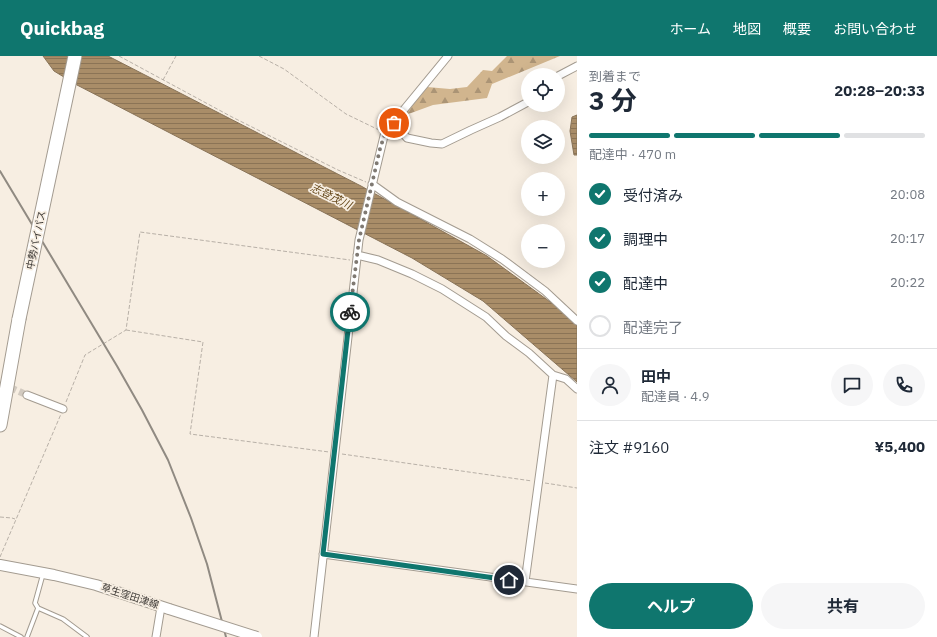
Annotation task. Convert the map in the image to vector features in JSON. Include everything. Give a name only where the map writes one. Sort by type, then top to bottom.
[{"type":"highway","name":"中勢バイパス","points":[[0,425],[19,319],[75,56]]},
{"type":"main road","name":"草生窪田津線","points":[[0,565],[96,585],[257,637]]},
{"type":"street","points":[[314,637],[359,240],[384,136],[448,56]]},
{"type":"street","points":[[565,72],[577,66]]},
{"type":"street","points":[[394,123],[407,138],[442,144],[500,118],[521,106]]},
{"type":"street","points":[[372,186],[397,202],[459,233],[502,259],[545,292],[577,321]]},
{"type":"street","points":[[356,258],[378,260],[412,274],[442,289],[486,317],[506,336],[529,352],[553,375],[566,379],[577,389]]},
{"type":"street","points":[[525,582],[553,375]]},
{"type":"street","points":[[27,395],[63,409]]},
{"type":"street","points":[[323,554],[577,589]]},
{"type":"street","points":[[156,637],[165,608]]},
{"type":"lane","points":[[43,573],[35,603],[38,608],[63,619],[87,637]]},
{"type":"lane","points":[[27,637],[38,608]]},
{"type":"lane","points":[[0,626],[21,637]]},
{"type":"path","points":[[119,56],[282,142],[372,186]]},
{"type":"path","points":[[163,80],[176,56]]},
{"type":"path","points":[[260,56],[284,69],[346,114],[386,134]]},
{"type":"path","points":[[126,330],[140,232],[356,258]]},
{"type":"path","points":[[0,558],[85,355],[126,330],[203,342],[190,434],[335,453],[577,488]]},
{"type":"path","points":[[0,517],[12,518],[16,520]]},
{"type":"green space","points":[[507,56],[560,56],[531,68],[521,68],[521,72],[492,84],[487,98],[433,105],[403,116],[427,87],[450,89],[467,87],[483,70],[492,71]]},
{"type":"water","name":"志登茂川","points":[[43,56],[108,56],[361,186],[487,256],[553,304],[577,326],[577,382],[483,301],[412,258],[77,85],[54,71]]},
{"type":"water","points":[[577,115],[577,155],[574,155],[570,131],[572,117]]},
{"type":"tunnel","points":[[0,383],[27,395]]},
{"type":"railway","points":[[0,171],[117,366],[168,460],[207,564],[226,637]]},
{"type":"way so far","points":[[350,312],[359,240],[380,149],[384,136],[394,123]]},
{"type":"route","points":[[350,312],[323,554],[509,580]]}]
